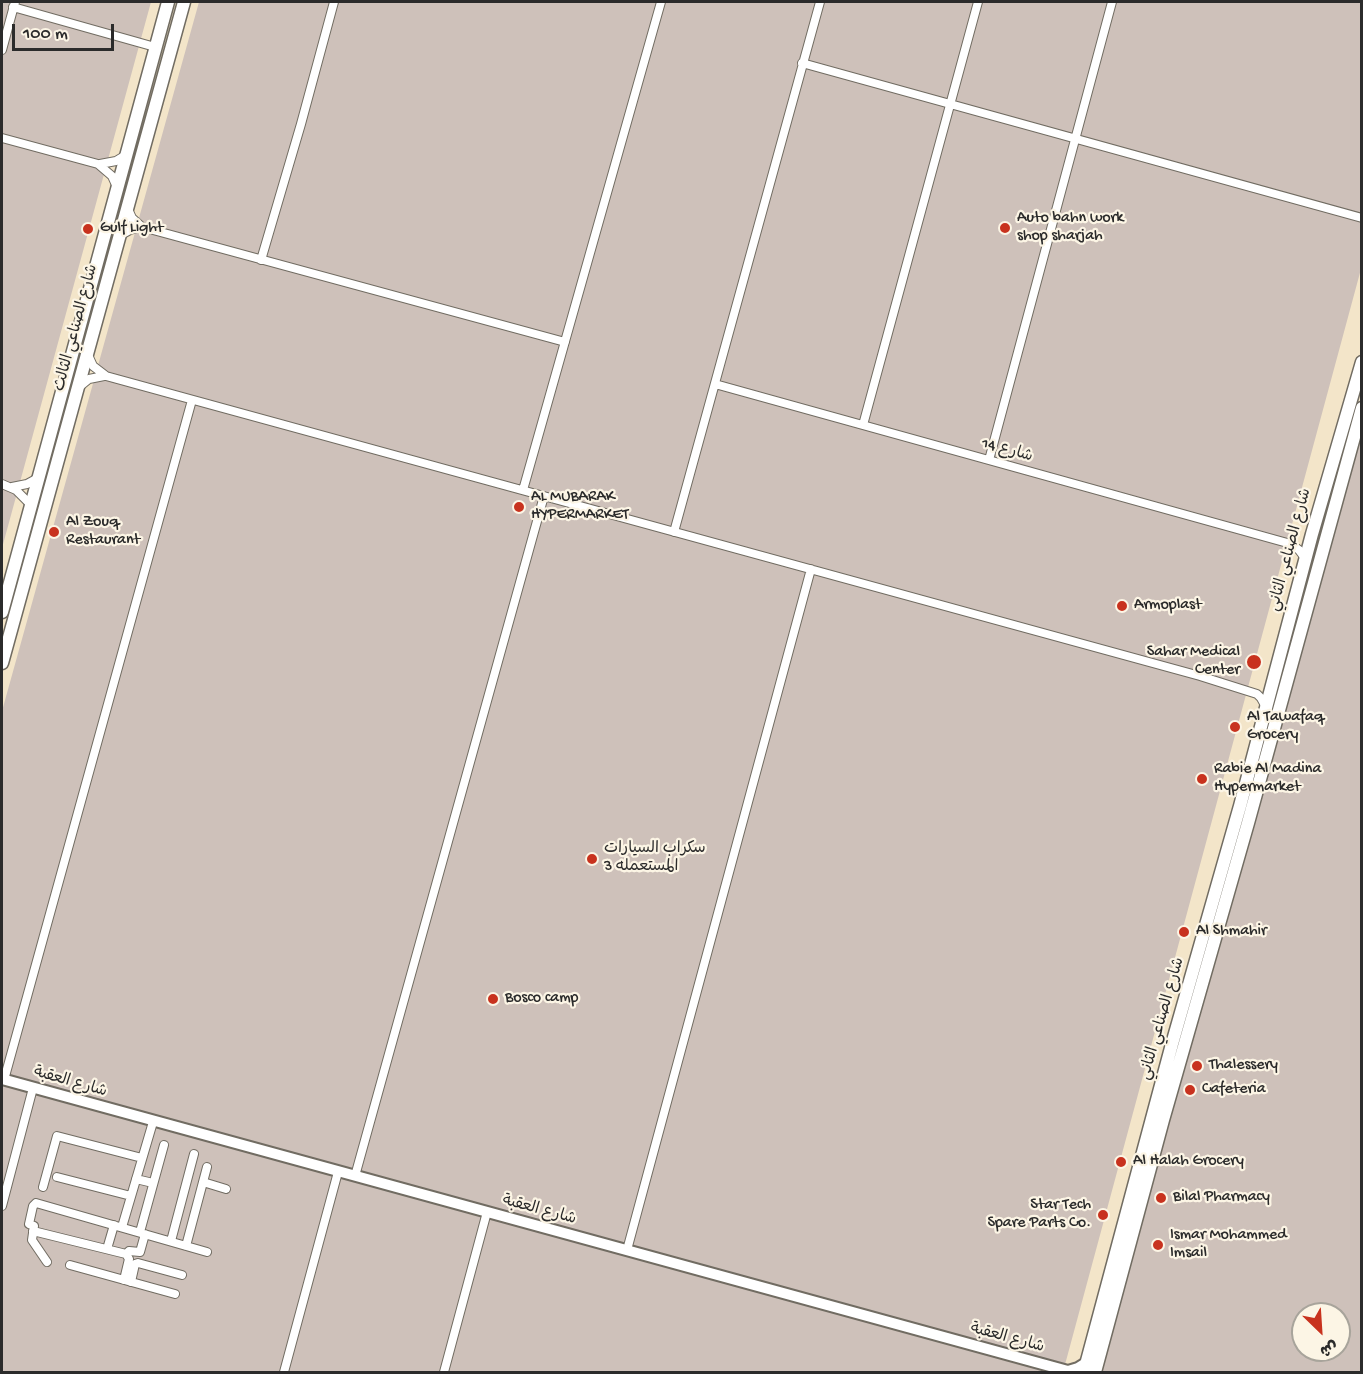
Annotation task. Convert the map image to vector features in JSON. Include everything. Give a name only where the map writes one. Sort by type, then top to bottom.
[{"type":"main road","name":"شارع الصناعي الثالث","points":[[2,612],[168,2]]},
{"type":"main road","name":"شارع الصناعي الثالث","points":[[2,663],[184,2]]},
{"type":"main road","name":"شارع الصناعي الثاني","points":[[1091,1367],[1305,558],[1362,362]]},
{"type":"main road","name":"شارع الصناعي الثاني","points":[[1091,1367],[1362,408]]},
{"type":"street","points":[[261,260],[334,2]]},
{"type":"street","points":[[523,490],[661,2]]},
{"type":"street","points":[[674,532],[820,2]]},
{"type":"street","points":[[863,425],[978,2]]},
{"type":"street","points":[[989,460],[1112,2]]},
{"type":"street","points":[[2,50],[14,4],[155,47]]},
{"type":"street","points":[[802,63],[1362,218]]},
{"type":"street","points":[[2,138],[98,164],[116,161],[126,155]]},
{"type":"street","points":[[98,164],[112,176],[117,187]]},
{"type":"street","points":[[127,206],[132,218],[142,227],[565,342]]},
{"type":"street","points":[[119,236],[142,227]]},
{"type":"street","points":[[87,352],[93,366],[106,376],[1252,692],[1261,698],[1266,709]]},
{"type":"street","points":[[76,390],[89,379],[106,376]]},
{"type":"street","name":"شارع 14","points":[[715,384],[1291,544],[1305,558]]},
{"type":"street","points":[[3,1080],[192,400]]},
{"type":"street","points":[[10,487],[22,486],[38,478]]},
{"type":"street","points":[[2,484],[22,494],[30,505]]},
{"type":"street","points":[[355,1176],[544,496]]},
{"type":"street","points":[[1291,544],[1303,541],[1312,534]]},
{"type":"street","points":[[627,1250],[811,569]]},
{"type":"street","points":[[1252,692],[1272,686]]},
{"type":"street","name":"شارع العقبة","points":[[3,1080],[1069,1372],[1078,1368],[1091,1367]]},
{"type":"street","points":[[2,1206],[33,1088]]},
{"type":"street","points":[[107,1249],[131,1196],[153,1122]]},
{"type":"street","points":[[43,1186],[57,1136],[142,1158]]},
{"type":"street","points":[[126,1254],[129,1251],[140,1252],[153,1183],[164,1145]]},
{"type":"street","points":[[171,1241],[194,1154]]},
{"type":"street","points":[[186,1246],[207,1167]]},
{"type":"street","points":[[284,1372],[338,1172]]},
{"type":"street","points":[[57,1177],[131,1196]]},
{"type":"street","points":[[136,1179],[153,1183]]},
{"type":"street","points":[[203,1182],[226,1189]]},
{"type":"street","points":[[184,1192],[200,1196]]},
{"type":"street","points":[[47,1262],[32,1240],[34,1226],[28,1223],[36,1203],[207,1252]]},
{"type":"street","points":[[444,1372],[487,1212]]},
{"type":"street","points":[[33,1231],[126,1254],[129,1259],[128,1281]]},
{"type":"street","points":[[128,1281],[135,1264],[139,1263],[182,1275]]},
{"type":"street","points":[[70,1265],[176,1294]]},
{"type":"street","points":[[1091,1367],[1106,1372]]},
{"type":"shaded area","points":[[2,2],[151,2],[2,548]]},
{"type":"shaded area","points":[[199,2],[1361,2],[1361,269],[1063,1372],[2,1372],[2,711]]},
{"type":"shaded area","points":[[1361,415],[1361,1372],[1101,1372]]},
{"type":"place","name":"Auto bahn work shop sharjah","points":[[1005,228]]},
{"type":"place","name":"Gulf Light","points":[[88,229]]},
{"type":"place","name":"AL MUBARAK HYPERMARKET","points":[[519,507]]},
{"type":"place","name":"Al Zouq Restaurant","points":[[54,532]]},
{"type":"place","name":"Armoplast","points":[[1122,606]]},
{"type":"place","name":"Sahar Medical Center","points":[[1254,662]]},
{"type":"place","name":"Al Tawafaq Grocery","points":[[1235,727]]},
{"type":"place","name":"Rabie Al Madina Hypermarket","points":[[1202,779]]},
{"type":"place","name":"سكراب السيارات المستعمله 3","points":[[592,859]]},
{"type":"place","name":"Al Shmahir","points":[[1184,932]]},
{"type":"place","name":"Bosco camp","points":[[493,999]]},
{"type":"place","name":"Thalessery","points":[[1197,1066]]},
{"type":"place","name":"Cafeteria","points":[[1190,1090]]},
{"type":"place","name":"Al Halah Grocery","points":[[1121,1162]]},
{"type":"place","name":"Bilal Pharmacy","points":[[1161,1198]]},
{"type":"place","name":"Star Tech Spare Parts Co.","points":[[1103,1215]]},
{"type":"place","name":"Ismar Mohammed Imsail","points":[[1158,1245]]}]
